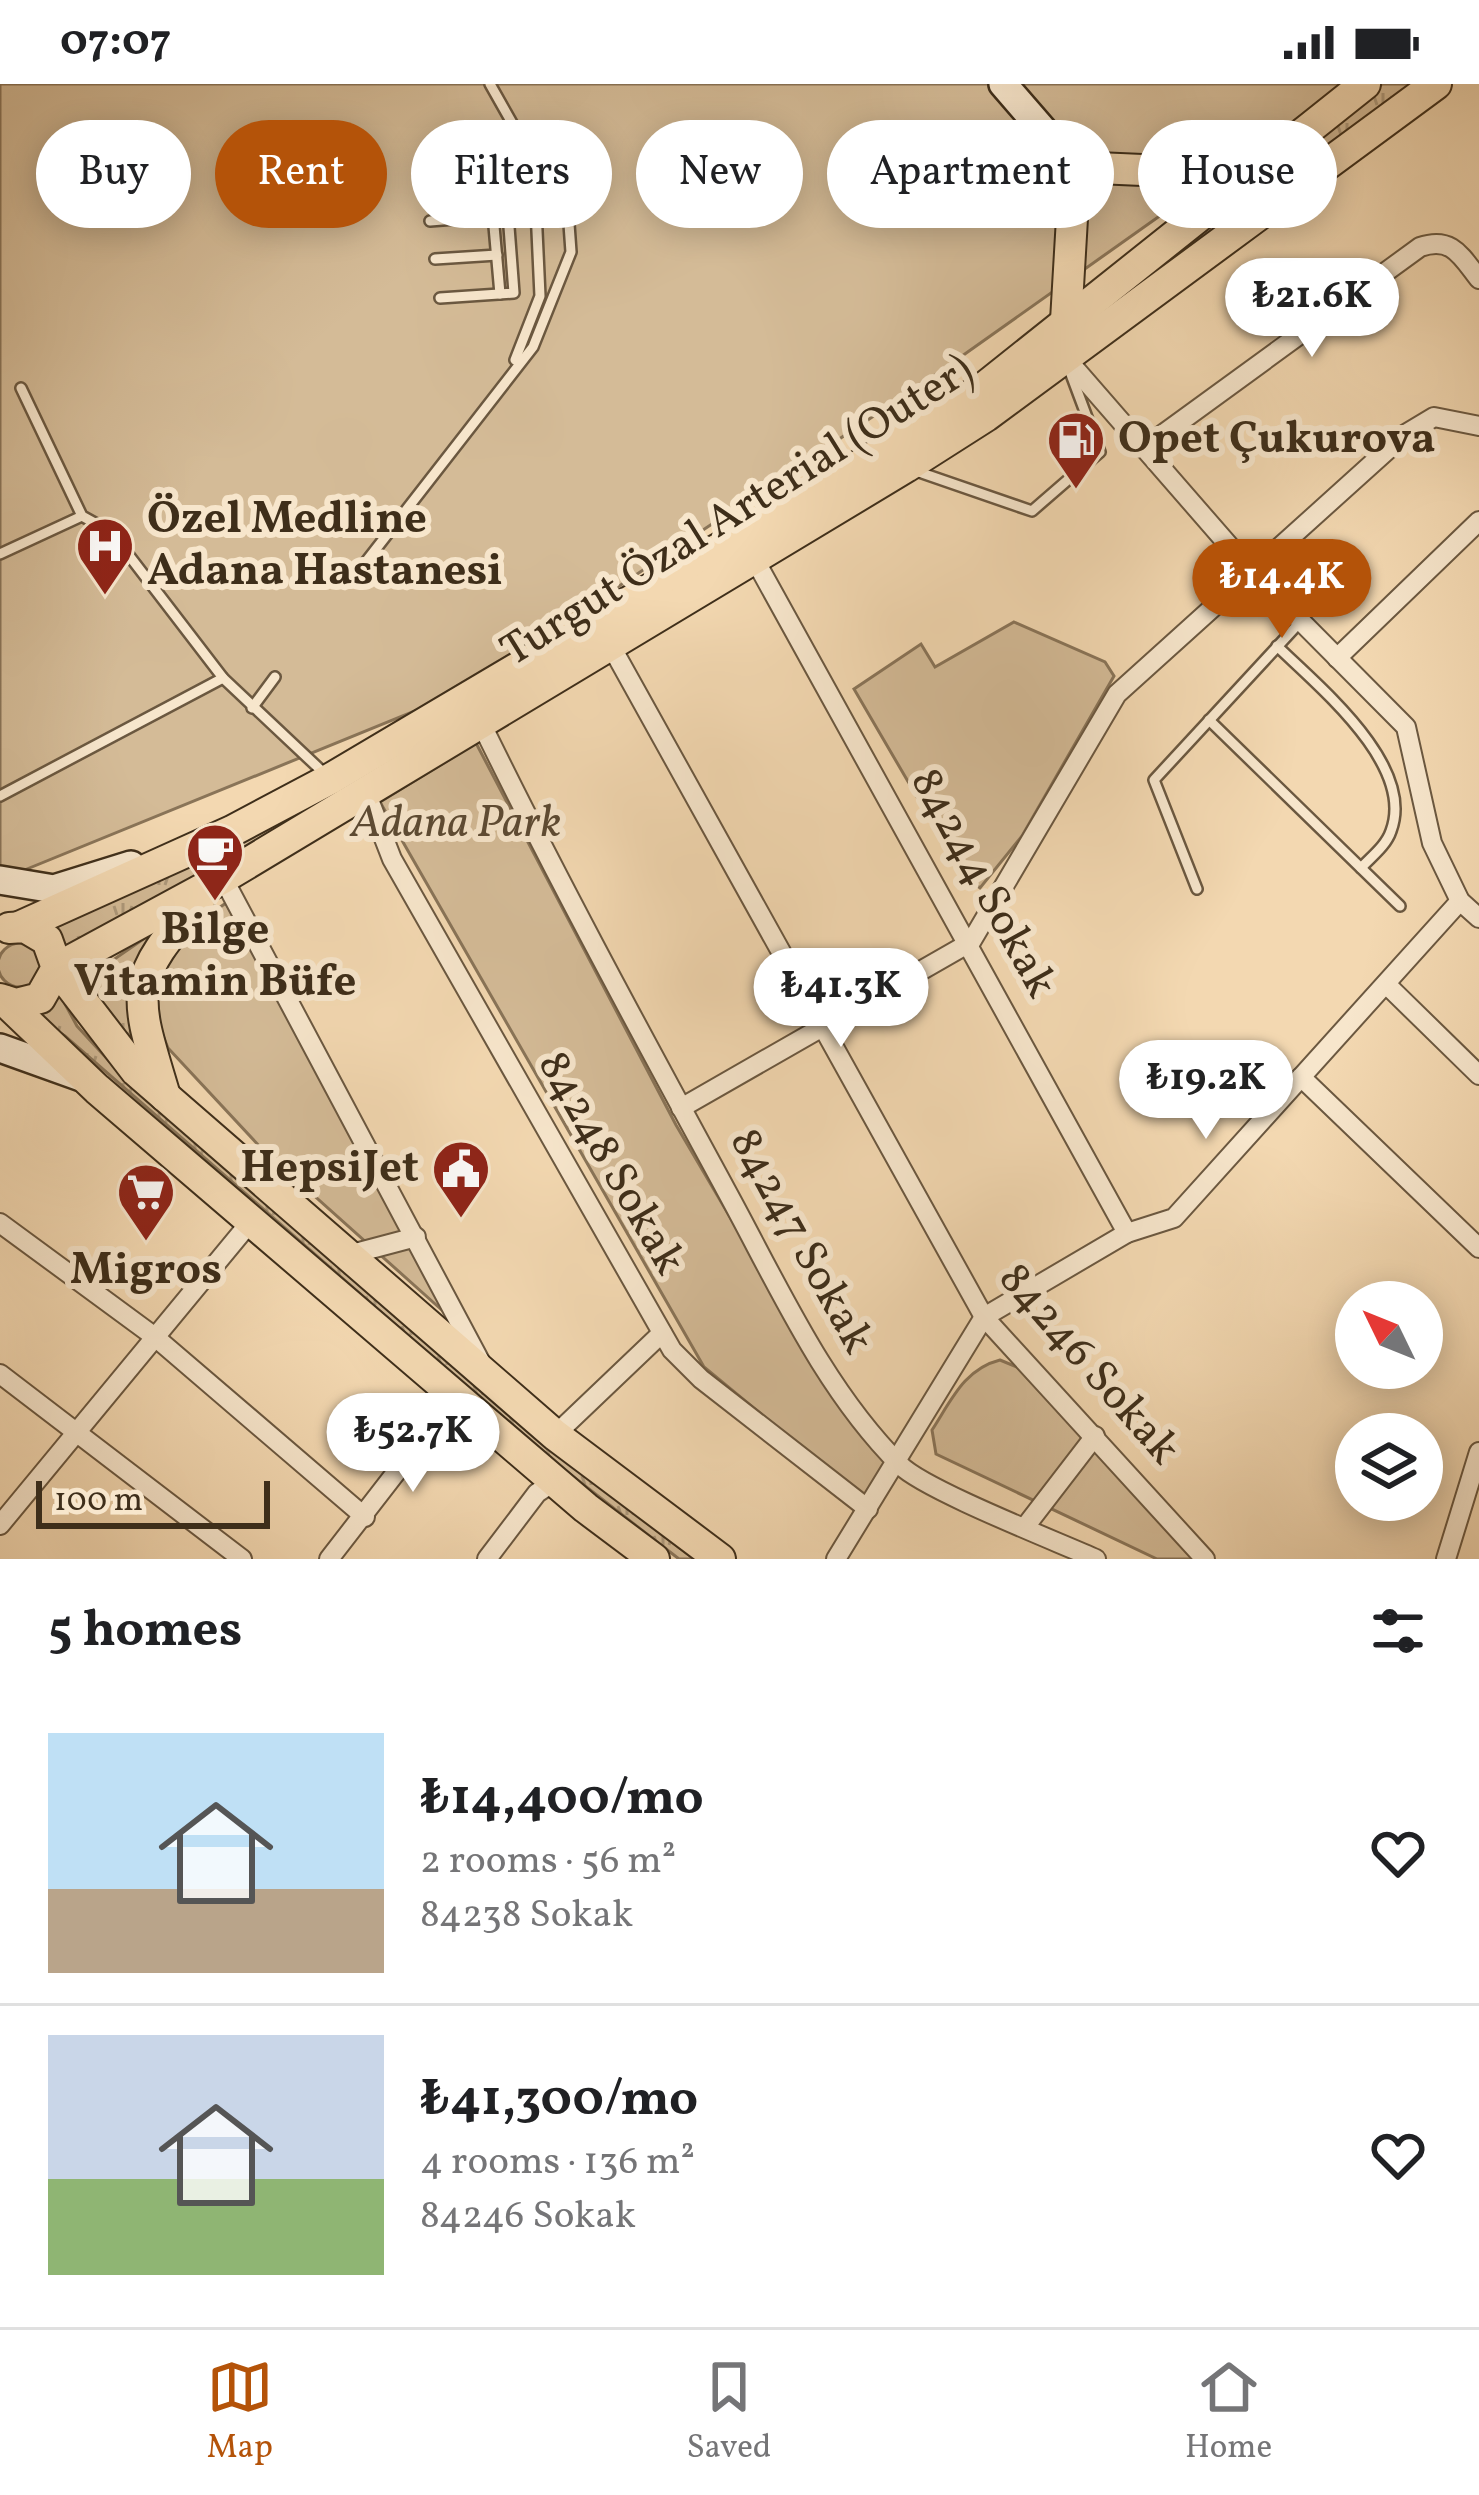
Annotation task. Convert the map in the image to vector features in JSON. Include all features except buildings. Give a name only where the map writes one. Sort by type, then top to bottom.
[{"type":"main road","name":"Turgut Özal Arterial (Outer)","points":[[1321,120],[1365,84]]},
{"type":"main road","name":"Turgut Özal Arterial (Outer)","points":[[2,1001],[40,998],[57,968],[223,878],[905,467],[1436,84]]},
{"type":"main road","points":[[1066,321],[1072,228]]},
{"type":"main road","name":"Turgut Özal Arterial (Outer)","points":[[6,925],[153,865],[329,779],[986,386],[1186,228]]},
{"type":"main road","points":[[165,1096],[144,1026],[145,973],[156,948],[223,878]]},
{"type":"main road","points":[[6,925],[47,940],[57,968],[101,1032],[165,1096],[555,1435],[720,1559]]},
{"type":"main road","points":[[2,1001],[85,1078],[654,1559]]},
{"type":"street","points":[[1003,84],[1035,120]]},
{"type":"street","points":[[1144,448],[1420,247],[1438,241],[1453,245],[1479,279]]},
{"type":"street","points":[[1064,356],[1252,572],[1406,727],[1432,843],[1460,901],[1479,918]]},
{"type":"street","points":[[681,1108],[971,943],[1117,694],[1404,434],[1434,417],[1479,426]]},
{"type":"street","points":[[1337,658],[1479,521]]},
{"type":"street","name":"84244 Sokak","points":[[755,560],[971,943],[1127,1233]]},
{"type":"street","name":"84246 Sokak","points":[[611,646],[984,1317],[1205,1559]]},
{"type":"street","name":"84247 Sokak","points":[[481,723],[546,859],[831,1382],[902,1468],[1096,1559]]},
{"type":"street","name":"84248 Sokak","points":[[366,792],[392,859],[662,1333],[700,1379],[868,1509]]},
{"type":"street","points":[[0,880],[54,889],[136,864],[153,865]]},
{"type":"street","points":[[223,878],[488,1376]]},
{"type":"street","points":[[836,1559],[984,1317],[1127,1233],[1174,1218],[1460,901]]},
{"type":"street","points":[[1386,984],[1479,1075]]},
{"type":"street","points":[[0,1048],[85,1078]]},
{"type":"street","points":[[1301,1077],[1479,1248]]},
{"type":"street","points":[[0,1526],[252,1220]]},
{"type":"street","points":[[0,1223],[155,1337],[364,1516]]},
{"type":"street","points":[[348,1255],[416,1237]]},
{"type":"street","points":[[555,1435],[662,1333]]},
{"type":"street","points":[[0,1374],[242,1559]]},
{"type":"street","points":[[329,1559],[456,1395]]},
{"type":"street","points":[[1025,1527],[1095,1436]]},
{"type":"street","points":[[1446,1559],[1479,1452]]},
{"type":"street","points":[[487,1559],[537,1493],[555,1480]]},
{"type":"lane","points":[[490,84],[510,120]]},
{"type":"lane","points":[[494,228],[500,294]]},
{"type":"lane","points":[[440,298],[514,293],[510,228]]},
{"type":"lane","points":[[507,375],[540,296],[536,228]]},
{"type":"lane","points":[[365,563],[541,334],[571,252],[569,228]]},
{"type":"lane","points":[[435,259],[496,255]]},
{"type":"lane","points":[[905,467],[1032,511],[1100,452],[1064,356]]},
{"type":"lane","points":[[21,388],[82,517],[111,532],[223,678],[329,779]]},
{"type":"lane","points":[[0,554],[82,517]]},
{"type":"lane","points":[[1197,889],[1154,780],[1300,621]]},
{"type":"lane","points":[[1277,646],[1353,719],[1379,757],[1393,823],[1387,840],[1361,868]]},
{"type":"lane","points":[[252,707],[275,677]]},
{"type":"lane","points":[[0,796],[223,678]]},
{"type":"lane","points":[[1209,720],[1400,906]]},
{"type":"green space","points":[[0,84],[1346,84],[1295,120],[1138,120],[1138,228],[1143,228],[938,373],[459,693],[0,880]]},
{"type":"green space","points":[[1382,84],[1418,84],[1337,142],[1337,121]]},
{"type":"green space","points":[[1193,228],[1217,228],[978,408],[71,953],[54,928],[231,846],[710,568]]},
{"type":"green space","points":[[1014,622],[1105,662],[1114,676],[1022,836],[980,888],[962,874],[854,689],[921,644],[935,667]]},
{"type":"green space","name":"Adana Park","points":[[476,743],[676,1125],[828,1384],[892,1460],[869,1503],[704,1367],[380,802]]},
{"type":"green space","points":[[226,903],[453,1320],[262,1149],[168,1048],[156,1018],[158,975],[183,933]]},
{"type":"green space","points":[[158,929],[134,986],[138,1048],[84,980]]},
{"type":"green space","points":[[11,944],[29,944],[41,956],[41,974],[29,986],[11,986],[-1,974],[-1,956]]},
{"type":"green space","points":[[59,993],[77,1026],[121,1074],[547,1446],[694,1559],[679,1559],[539,1450],[65,1036],[33,1016]]},
{"type":"green space","points":[[1000,1360],[1017,1367],[1195,1559],[1157,1559],[936,1454],[932,1430],[952,1397],[977,1371]]},
{"type":"place","name":"Opet Çukurova","points":[[1076,491]]},
{"type":"place","name":"Özel Medline Adana Hastanesi","points":[[105,597]]},
{"type":"place","name":"Bilge Vitamin Büfe","points":[[215,903]]},
{"type":"place","name":"HepsiJet","points":[[461,1220]]},
{"type":"place","name":"Migros","points":[[146,1243]]}]
